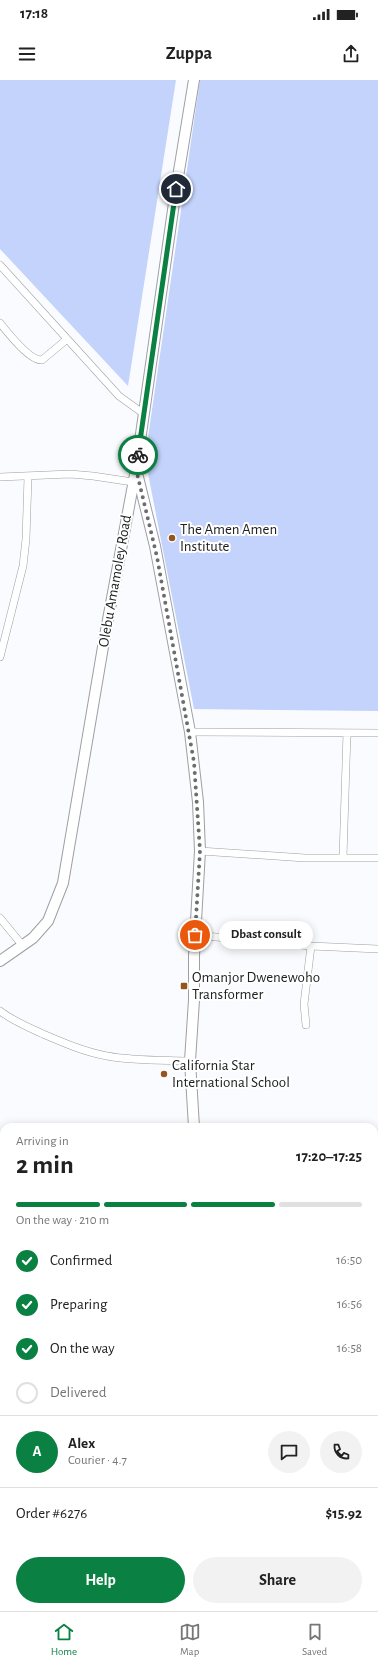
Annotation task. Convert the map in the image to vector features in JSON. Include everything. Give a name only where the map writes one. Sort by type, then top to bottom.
[{"type":"street","name":"Olebu Amamoley Road","points":[[0,961],[33,938],[48,921],[63,883],[104,641],[136,469],[176,189],[194,80]]},
{"type":"street","points":[[0,265],[36,304],[66,340],[119,396],[144,414]]},
{"type":"street","points":[[0,323],[23,348],[38,360],[42,360],[66,340]]},
{"type":"street","points":[[136,469],[154,546],[190,732],[198,802],[200,851],[190,1061],[194,1123]]},
{"type":"street","points":[[1,478],[70,474],[133,482]]},
{"type":"street","points":[[0,657],[23,566],[26,540],[28,477]]},
{"type":"street","points":[[190,732],[378,733]]},
{"type":"street","points":[[343,857],[347,733]]},
{"type":"street","points":[[200,851],[305,858],[378,858]]},
{"type":"street","points":[[0,918],[23,946]]},
{"type":"street","points":[[195,935],[311,946],[378,949]]},
{"type":"street","points":[[306,1024],[304,1004],[311,946]]},
{"type":"street","points":[[0,1011],[20,1024],[68,1045],[91,1052],[109,1056],[131,1058],[190,1061]]},
{"type":"shaded area","points":[[0,80],[176,80],[128,386],[0,249]]},
{"type":"shaded area","points":[[200,80],[378,80],[378,711],[194,709],[145,458]]},
{"type":"way so far","points":[[138,455],[136,469],[157,557],[190,732],[194,762],[198,802],[200,851],[195,935]]},
{"type":"place","name":"The Amen Amen Institute","points":[[172,538]]},
{"type":"place","name":"Dbast consult","points":[[195,935]]},
{"type":"place","name":"Omanjor Dwenewoho Transformer","points":[[184,986]]},
{"type":"place","name":"California Star International School","points":[[164,1074]]},
{"type":"route","points":[[138,455],[176,189]]}]
